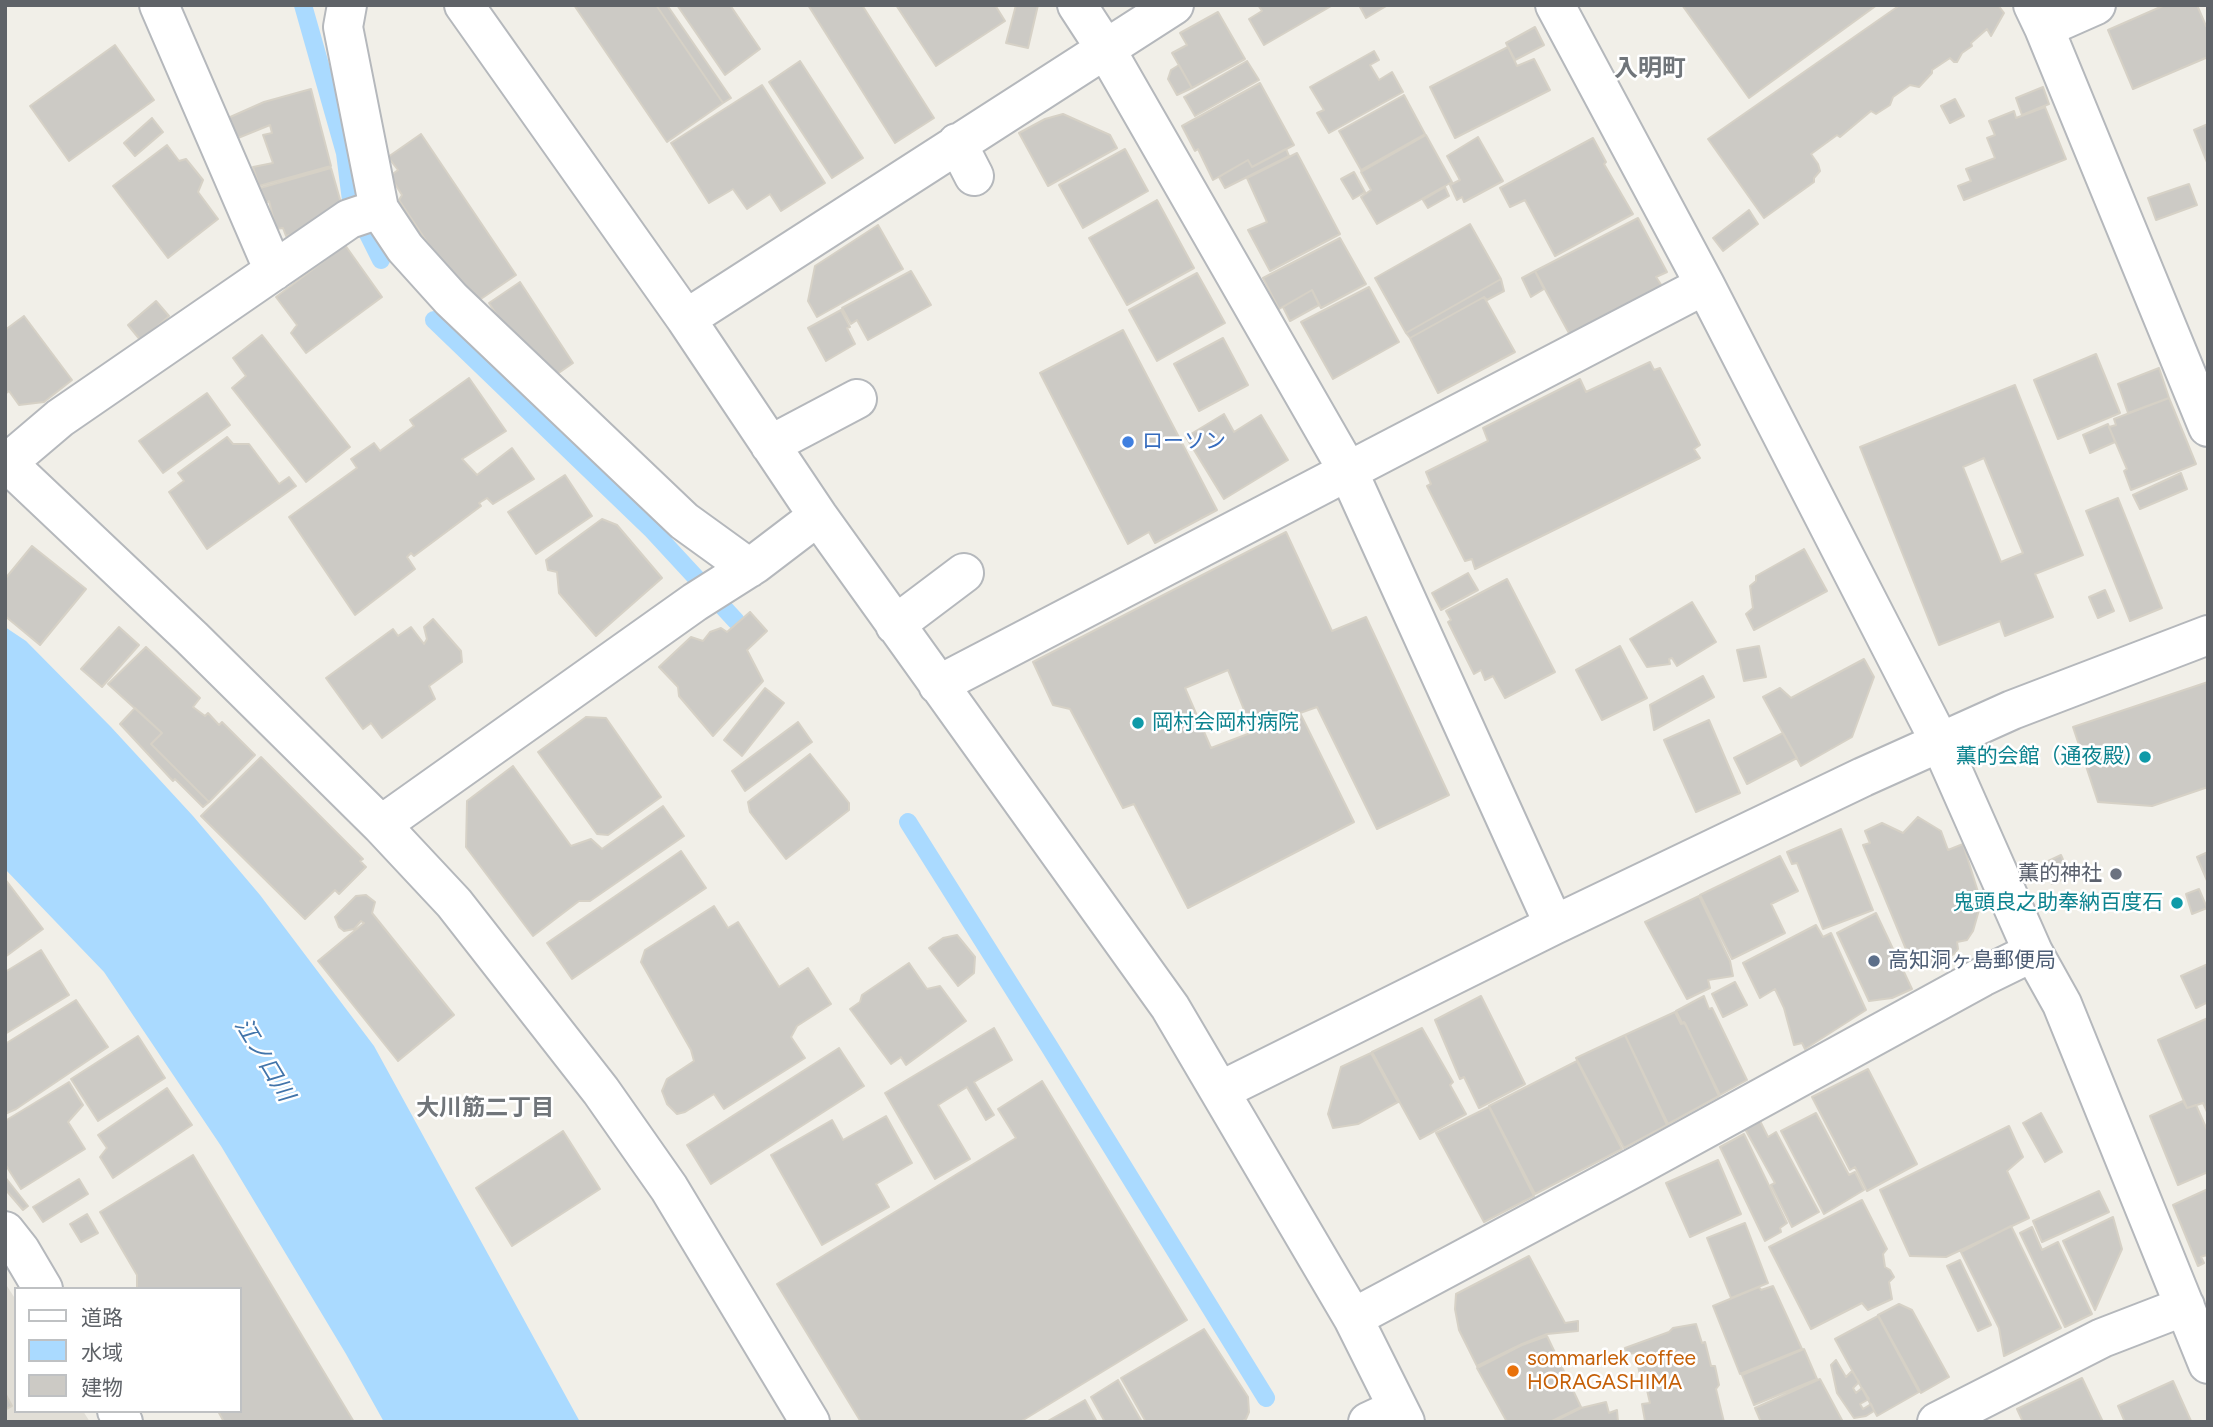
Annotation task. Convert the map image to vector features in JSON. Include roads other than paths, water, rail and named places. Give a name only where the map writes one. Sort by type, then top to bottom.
[{"type":"street","points":[[159,5],[274,271]]},
{"type":"street","points":[[347,5],[343,27],[364,214],[405,248],[451,299],[684,521],[743,572]]},
{"type":"street","points":[[464,5],[686,319],[818,516],[1170,1007],[1353,1318],[1390,1417]]},
{"type":"street","points":[[1077,5],[1105,48],[1348,471],[1554,925]]},
{"type":"street","points":[[686,319],[1174,5]]},
{"type":"street","points":[[1555,5],[1704,285],[1940,742],[2033,952],[2062,1004],[2208,1364]]},
{"type":"street","points":[[2096,5],[2038,16],[2208,427]]},
{"type":"street","points":[[957,143],[974,176]]},
{"type":"street","points":[[364,214],[274,271],[60,418],[6,462],[192,638],[381,825],[454,903],[601,1091],[669,1188],[810,1422]]},
{"type":"street","points":[[938,685],[1704,285]]},
{"type":"street","points":[[770,444],[857,399]]},
{"type":"street","points":[[381,825],[695,601],[743,572],[818,516]]},
{"type":"street","points":[[895,625],[964,573]]},
{"type":"street","points":[[1220,1091],[1554,925],[1940,742],[2012,710],[2208,635]]},
{"type":"street","points":[[1353,1318],[1982,977],[2033,952]]},
{"type":"street","points":[[5,1231],[42,1287]]},
{"type":"street","points":[[1937,1422],[2102,1338],[2185,1306]]},
{"type":"water","name":"江ノ口川","points":[[5,627],[26,641],[111,727],[193,816],[260,895],[374,1046],[580,1422],[384,1422],[221,1146],[104,972],[5,869]]},
{"type":"waterway","points":[[303,5],[345,153],[351,200],[381,260]]},
{"type":"waterway","points":[[434,320],[651,529],[736,621]]},
{"type":"waterway","points":[[908,822],[1266,1398]]},
{"type":"place","name":"ローソン","points":[[1128,442]]},
{"type":"place","name":"岡村会岡村病院","points":[[1138,723]]},
{"type":"place","name":"薫的会館（通夜殿)","points":[[2145,757]]},
{"type":"place","name":"薫的神社","points":[[2116,874]]},
{"type":"place","name":"鬼頭良之助奉納百度石","points":[[2177,903]]},
{"type":"place","name":"高知洞ヶ島郵便局","points":[[1874,961]]},
{"type":"place","name":"sommarlek coffee HORAGASHIMA","points":[[1513,1371]]},
{"type":"district","name":"入明町","points":[[1650,69]]},
{"type":"district","name":"大川筋二丁目","points":[[485,1108]]}]
